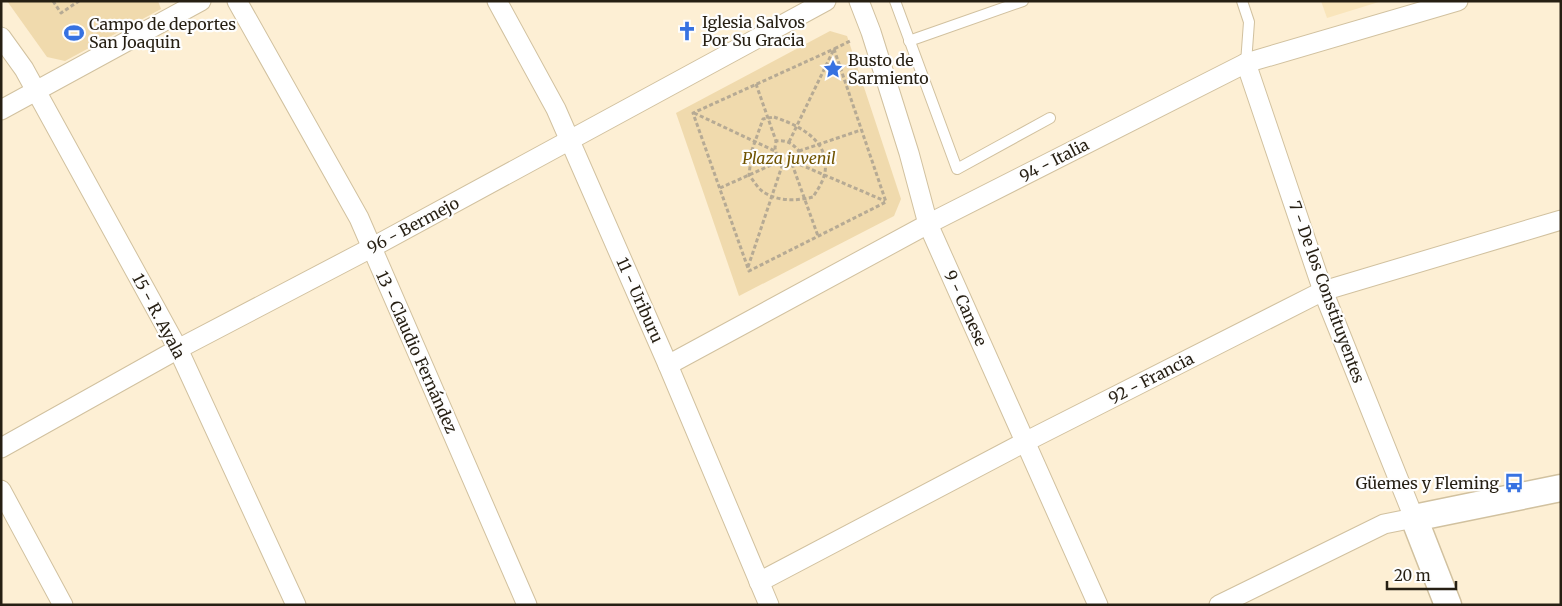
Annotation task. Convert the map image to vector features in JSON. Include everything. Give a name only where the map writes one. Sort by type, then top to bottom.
[{"type":"main road","points":[[1448,605],[1414,518],[1561,488]]},
{"type":"street","points":[[1,110],[200,1]]},
{"type":"street","name":"13 - Claudio Fernández","points":[[237,1],[359,218],[527,605]]},
{"type":"street","name":"11 - Uriburu","points":[[497,1],[556,109],[570,140],[668,364],[769,605]]},
{"type":"street","name":"96 - Bermejo","points":[[1,448],[178,349],[371,248],[826,1]]},
{"type":"street","name":"9 - Canese","points":[[859,1],[871,32],[909,153],[928,224],[1098,605]]},
{"type":"street","name":"94 - Italia","points":[[668,364],[928,224],[1246,63],[1458,1]]},
{"type":"street","name":"15 - R. Ayala","points":[[1,37],[24,69],[178,349],[296,605]]},
{"type":"street","name":"7 - De los Constituyentes","points":[[1246,63],[1323,291],[1414,518]]},
{"type":"street","name":"92 - Francia","points":[[759,582],[1025,442],[1323,291],[1561,220]]},
{"type":"street","points":[[1,490],[63,605]]},
{"type":"street","points":[[1219,605],[1384,524],[1414,518]]},
{"type":"lane","points":[[895,1],[957,169],[1050,118]]},
{"type":"lane","points":[[909,42],[1023,1]]},
{"type":"lane","points":[[1242,1],[1250,22],[1246,63]]},
{"type":"path","points":[[53,1],[61,13],[79,1]]},
{"type":"path","points":[[693,113],[871,32]]},
{"type":"path","points":[[788,142],[834,49]]},
{"type":"path","points":[[834,49],[886,202]]},
{"type":"path","points":[[756,84],[776,141],[775,151],[778,162],[782,166]]},
{"type":"path","points":[[693,113],[775,151]]},
{"type":"path","points":[[693,113],[749,271],[886,202]]},
{"type":"path","points":[[774,117],[796,126],[811,135],[819,144],[825,159],[824,175],[813,196],[799,201],[772,196],[762,191],[749,175],[755,142],[763,119],[768,118],[774,117]]},
{"type":"path","points":[[818,236],[793,163],[799,151],[861,130]]},
{"type":"path","points":[[776,141],[784,140],[799,151]]},
{"type":"path","points":[[720,188],[778,162]]},
{"type":"path","points":[[782,166],[793,163],[886,202]]},
{"type":"path","points":[[748,268],[782,166]]},
{"type":"shaded area","points":[[1321,1],[1382,1],[1327,18]]},
{"type":"green space","name":"Campo de deportes San Joaquin","points":[[7,1],[158,1],[161,9],[65,61],[47,57]]},
{"type":"green space","name":"Plaza juvenil","points":[[830,31],[847,36],[901,199],[894,216],[739,296],[676,113]]},
{"type":"place","name":"Iglesia Salvos Por Su Gracia","points":[[687,31]]},
{"type":"place","name":"Campo de deportes San Joaquin","points":[[74,33]]},
{"type":"place","name":"Busto de Sarmiento","points":[[833,69]]},
{"type":"place","name":"Güemes y Fleming","points":[[1514,483]]}]
